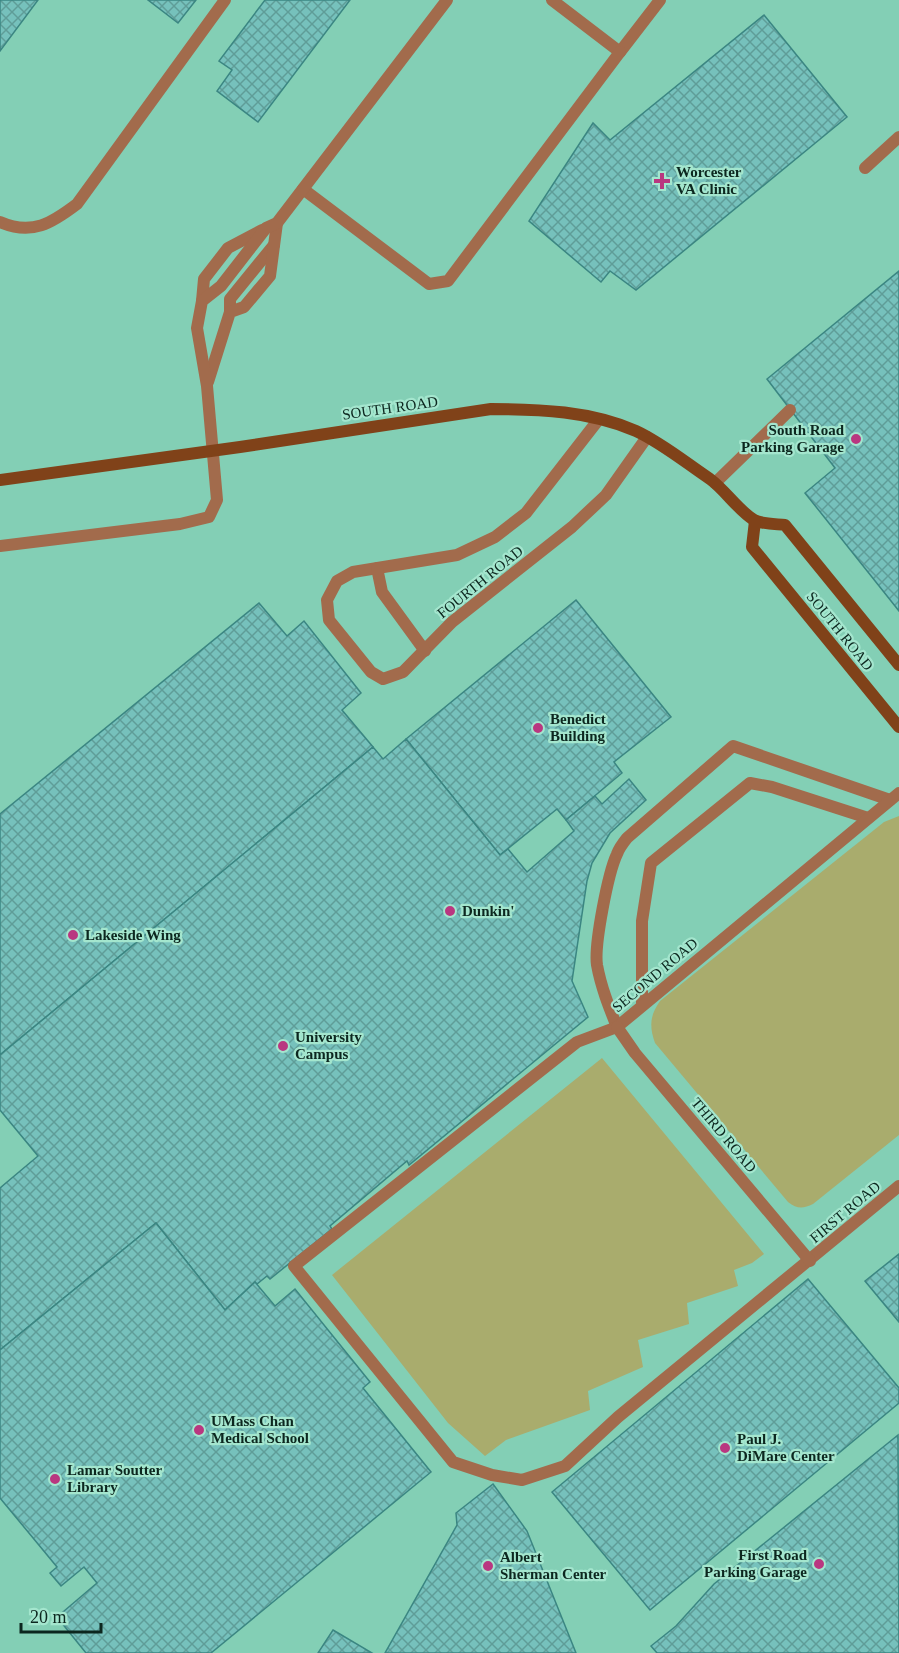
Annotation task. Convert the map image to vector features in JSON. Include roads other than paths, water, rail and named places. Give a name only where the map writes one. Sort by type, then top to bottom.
[{"type":"street","points":[[0,222],[14,228],[39,226],[58,218],[77,204],[225,0]]},
{"type":"street","points":[[202,301],[221,286],[303,189],[447,0]]},
{"type":"street","points":[[552,0],[620,52]]},
{"type":"street","points":[[303,189],[429,284],[448,281],[660,0]]},
{"type":"street","points":[[865,168],[899,137]]},
{"type":"street","points":[[207,386],[230,312],[230,299],[274,245],[272,226]]},
{"type":"street","points":[[0,546],[180,524],[209,517],[217,500],[207,386],[197,328],[204,279],[228,248],[272,226]]},
{"type":"street","name":"SOUTH ROAD","points":[[0,480],[491,409],[552,411],[599,419],[635,430],[647,437],[716,483],[755,521],[785,525],[899,665]]},
{"type":"street","points":[[716,483],[790,410]]},
{"type":"street","name":"FOURTH ROAD","points":[[599,419],[526,513],[495,537],[457,555],[353,572],[337,581],[327,600],[329,620],[371,672],[383,679],[403,672],[452,622],[572,527],[606,495],[647,437]]},
{"type":"street","name":"SOUTH ROAD","points":[[755,521],[752,547],[899,727]]},
{"type":"street","points":[[377,568],[381,592],[425,651]]},
{"type":"street","name":"THIRD ROAD","points":[[810,1261],[635,1053],[617,1027],[602,989],[597,962],[597,945],[617,851],[627,838],[733,746],[894,797]]},
{"type":"street","points":[[642,1005],[642,921],[651,862],[750,783],[772,787],[868,818]]},
{"type":"street","name":"SECOND ROAD","points":[[810,1261],[618,1418],[565,1466],[522,1480],[492,1475],[453,1462],[294,1266],[577,1042],[617,1027],[894,797]]},
{"type":"street","name":"FIRST ROAD","points":[[810,1261],[899,1186]]},
{"type":"place","name":"Worcester VA Clinic","points":[[662,181]]},
{"type":"place","name":"South Road Parking Garage","points":[[856,439]]},
{"type":"place","name":"Benedict Building","points":[[538,728]]},
{"type":"place","name":"Dunkin'","points":[[450,911]]},
{"type":"place","name":"Lakeside Wing","points":[[73,935]]},
{"type":"place","name":"University Campus","points":[[283,1046]]},
{"type":"place","name":"UMass Chan Medical School","points":[[199,1430]]},
{"type":"place","name":"Paul J. DiMare Center","points":[[725,1448]]},
{"type":"place","name":"Lamar Soutter Library","points":[[55,1479]]},
{"type":"place","name":"First Road Parking Garage","points":[[819,1564]]},
{"type":"place","name":"Albert Sherman Center","points":[[488,1566]]}]
